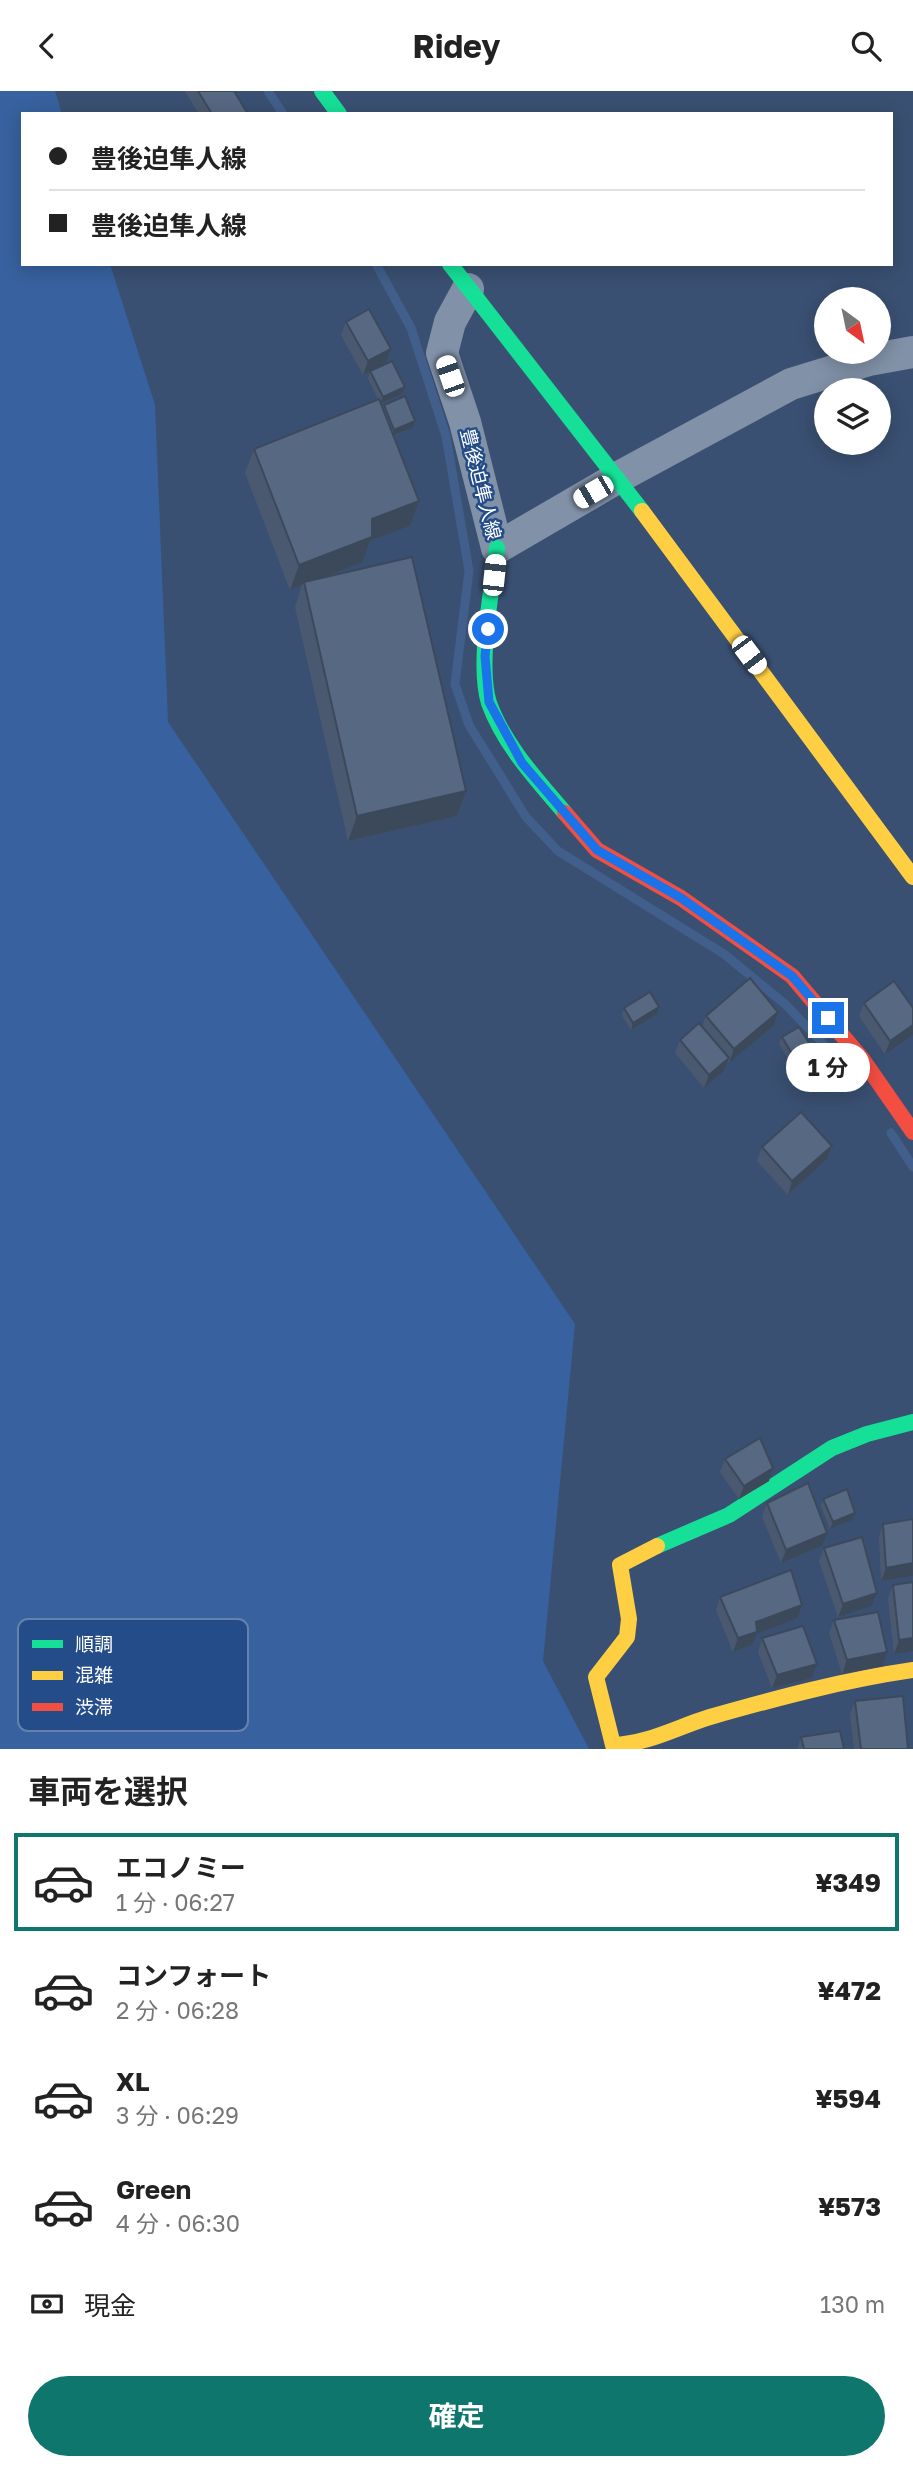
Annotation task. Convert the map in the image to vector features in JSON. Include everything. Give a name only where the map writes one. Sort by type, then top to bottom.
[{"type":"main road","points":[[322,91],[338,112]]},
{"type":"main road","points":[[451,266],[617,478],[913,877]]},
{"type":"main road","name":"豊後迫隼人線","points":[[497,548],[485,656],[489,702],[522,763],[597,850],[681,898],[792,976],[863,1060],[913,1132]]},
{"type":"main road","points":[[913,1422],[867,1434],[832,1448],[729,1515],[635,1555],[620,1565],[629,1619],[627,1637],[596,1677],[603,1714],[613,1745],[631,1745],[696,1722],[859,1677],[913,1670]]},
{"type":"street","name":"豊後迫隼人線","points":[[468,289],[450,322],[442,353],[465,422],[497,548]]},
{"type":"street","points":[[497,548],[617,478],[791,384],[869,360],[913,352]]},
{"type":"shaded area","points":[[0,91],[55,91],[61,112],[21,112],[21,266],[111,266],[155,405],[168,722],[575,1324],[543,1661],[589,1749],[0,1749]]},
{"type":"building","points":[[198,91],[234,91],[247,112],[211,112]]},
{"type":"building","points":[[369,309],[391,349],[368,361],[346,322]]},
{"type":"building","points":[[392,361],[405,387],[383,397],[370,371]]},
{"type":"building","points":[[405,396],[415,421],[394,430],[384,405]]},
{"type":"building","points":[[379,399],[419,501],[372,519],[372,537],[299,565],[254,449]]},
{"type":"building","points":[[412,557],[466,791],[357,816],[304,582]]},
{"type":"building","points":[[750,978],[778,1012],[734,1049],[706,1016]]},
{"type":"building","points":[[894,981],[913,1008],[913,1025],[890,1041],[864,1003]]},
{"type":"building","points":[[650,992],[659,1007],[633,1023],[624,1008]]},
{"type":"building","points":[[699,1023],[729,1058],[709,1075],[680,1040]]},
{"type":"building","points":[[799,1027],[814,1051],[797,1062],[782,1037]]},
{"type":"building","points":[[801,1112],[832,1146],[792,1181],[762,1147]]},
{"type":"building","points":[[760,1438],[773,1468],[744,1486],[725,1459]]},
{"type":"building","points":[[808,1483],[827,1533],[786,1550],[767,1503]]},
{"type":"building","points":[[847,1489],[855,1513],[833,1522],[823,1499]]},
{"type":"building","points":[[913,1519],[913,1563],[886,1568],[883,1524]]},
{"type":"building","points":[[862,1537],[877,1593],[843,1604],[824,1548]]},
{"type":"building","points":[[791,1570],[802,1605],[756,1622],[757,1632],[738,1638],[720,1597]]},
{"type":"building","points":[[913,1582],[913,1638],[899,1640],[893,1585]]},
{"type":"building","points":[[878,1612],[887,1652],[847,1660],[834,1620]]},
{"type":"building","points":[[803,1626],[817,1664],[777,1675],[762,1638]]},
{"type":"building","points":[[903,1696],[908,1749],[861,1749],[855,1701]]},
{"type":"building","points":[[840,1731],[844,1749],[804,1749],[801,1737]]},
{"type":"waterway","points":[[268,91],[282,112]]},
{"type":"waterway","points":[[377,266],[411,328],[446,436],[469,571],[455,684],[469,725],[526,817],[558,851],[724,954],[785,1004],[839,1060]]},
{"type":"waterway","points":[[891,1133],[913,1167]]},
{"type":"traffic: fast","points":[[322,91],[338,112]]},
{"type":"traffic: fast","points":[[452,266],[642,511]]},
{"type":"traffic: fast","points":[[497,548],[485,648],[484,669],[489,703],[512,748],[565,813]]},
{"type":"traffic: fast","points":[[657,1546],[729,1515],[832,1448],[867,1434],[913,1422]]},
{"type":"traffic: slow","points":[[642,511],[913,877]]},
{"type":"traffic: slow","points":[[657,1546],[620,1565],[629,1619],[627,1637],[596,1677],[613,1745],[650,1738],[710,1717],[785,1696],[913,1670]]},
{"type":"traffic: jam","points":[[565,813],[597,850],[681,898],[792,976],[863,1060],[913,1132]]},
{"type":"route","points":[[488,629],[485,656],[489,702],[522,763],[597,850],[681,898],[792,976],[828,1018]]}]
